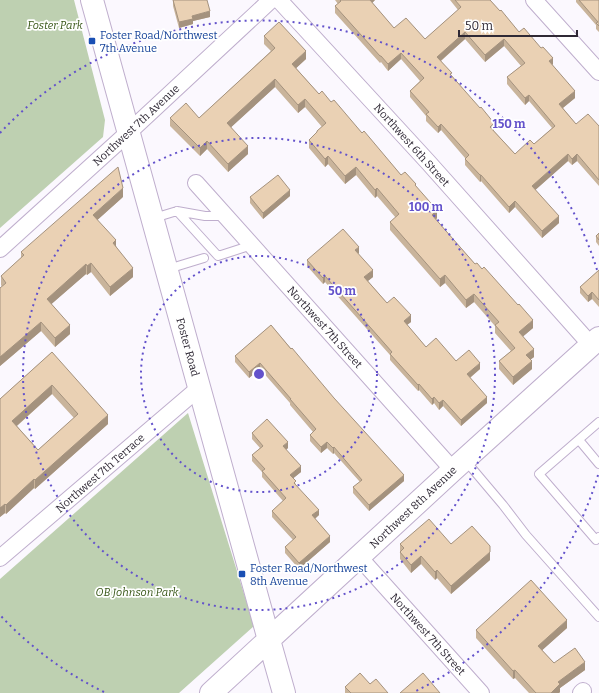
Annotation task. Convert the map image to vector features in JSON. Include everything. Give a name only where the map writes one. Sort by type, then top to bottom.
[{"type":"street","name":"Foster Road","points":[[92,0],[284,693]]},
{"type":"street","name":"Northwest 7th Avenue","points":[[0,249],[271,0]]},
{"type":"street","name":"Northwest 6th Street","points":[[279,0],[433,168],[595,341]]},
{"type":"street","points":[[534,0],[599,72]]},
{"type":"street","name":"Northwest 7th Street","points":[[196,183],[252,246],[459,465]]},
{"type":"street","name":"Northwest 8th Avenue","points":[[211,693],[595,341]]},
{"type":"street","name":"Northwest 7th Terrace","points":[[0,558],[199,388]]},
{"type":"street","name":"Northwest 7th Street","points":[[359,557],[481,693]]},
{"type":"lane","points":[[153,218],[177,211],[205,216],[226,216]]},
{"type":"lane","points":[[177,211],[218,256],[252,246]]},
{"type":"lane","points":[[167,269],[204,258]]},
{"type":"lane","points":[[599,422],[539,474],[596,540],[599,537]]},
{"type":"lane","points":[[579,440],[599,464]]},
{"type":"lane","points":[[459,465],[503,505],[526,535],[599,617]]},
{"type":"green space","name":"Foster Park","points":[[0,0],[74,0],[105,120],[103,137],[0,228]]},
{"type":"green space","name":"OB Johnson Park","points":[[188,413],[254,626],[179,693],[0,693],[0,579]]},
{"type":"building","points":[[173,0],[207,0],[210,11],[192,16],[193,19],[179,22]]},
{"type":"building","points":[[340,0],[370,0],[394,28],[406,18],[425,39],[461,7],[455,0],[490,0],[500,11],[501,10],[519,32],[524,28],[541,48],[543,47],[553,58],[549,61],[575,91],[559,104],[576,124],[588,114],[599,126],[599,180],[577,154],[572,159],[568,154],[532,186],[559,216],[542,231],[515,201],[509,207],[465,159],[469,155],[441,124],[438,127],[426,114],[429,112],[410,91],[424,78],[401,53],[388,64],[335,6],[341,1]],"holes":[[[465,32],[485,55],[504,39],[525,63],[507,77],[525,98],[529,95],[555,126],[534,144],[530,140],[515,154],[490,127],[494,123],[450,74],[452,73],[437,57]]]},
{"type":"building","points":[[579,0],[599,0],[599,26],[596,23],[598,22]]},
{"type":"building","points":[[279,22],[306,51],[292,64],[319,94],[322,91],[331,102],[334,100],[362,133],[364,131],[401,175],[405,172],[437,210],[432,215],[475,264],[477,263],[482,269],[484,267],[533,320],[519,332],[534,349],[526,355],[532,361],[513,377],[499,361],[515,348],[495,325],[499,322],[474,294],[466,300],[445,275],[440,279],[390,222],[399,214],[377,188],[375,190],[356,167],[345,176],[328,156],[325,159],[309,140],[326,123],[305,99],[298,105],[275,79],[227,123],[248,146],[228,164],[207,141],[200,148],[170,118],[186,103],[199,118],[275,48],[264,36]]},
{"type":"building","points":[[118,167],[123,188],[93,215],[116,240],[113,243],[133,268],[110,287],[91,263],[87,266],[86,264],[47,299],[70,325],[55,338],[41,322],[0,357],[0,288],[6,283],[1,276],[24,255],[21,252]]},
{"type":"building","points":[[278,175],[290,190],[263,213],[250,197]]},
{"type":"building","points":[[343,229],[359,247],[355,250],[373,270],[364,277],[387,303],[394,297],[411,315],[404,321],[426,347],[436,338],[456,361],[469,350],[480,363],[467,374],[487,397],[461,420],[443,400],[439,403],[434,397],[432,399],[419,384],[418,385],[390,354],[392,352],[325,276],[323,278],[307,260]]},
{"type":"building","points":[[599,233],[599,240],[596,236]]},
{"type":"building","points":[[599,270],[599,300],[592,292],[588,296],[580,287]]},
{"type":"building","points":[[271,325],[334,398],[404,475],[369,505],[353,487],[362,480],[334,447],[333,448],[327,442],[321,447],[310,435],[316,429],[260,363],[249,372],[235,356]]},
{"type":"building","points":[[52,352],[108,415],[6,505],[5,504],[0,508],[0,399]],"holes":[[[52,385],[78,414],[38,450],[12,421]]]},
{"type":"building","points":[[267,419],[288,442],[283,446],[301,466],[290,475],[296,481],[294,483],[319,510],[312,515],[330,536],[299,563],[285,547],[296,537],[272,511],[286,498],[262,471],[265,469],[252,455],[263,446],[252,433]]},
{"type":"building","points":[[429,519],[451,544],[472,526],[490,546],[490,552],[451,586],[437,570],[435,572],[421,556],[411,565],[400,552],[404,548],[400,544]]},
{"type":"building","points":[[531,580],[567,620],[538,646],[554,663],[575,648],[585,662],[558,682],[560,684],[551,693],[536,693],[515,670],[513,671],[476,630]]},
{"type":"building","points":[[360,673],[370,684],[376,679],[388,693],[351,693],[345,687]]},
{"type":"building","points":[[423,673],[440,693],[400,693]]},
{"type":"place","name":"Foster Road/Northwest 7th Avenue","points":[[92,41]]},
{"type":"place","name":"Foster Road/Northwest 8th Avenue","points":[[242,574]]}]
